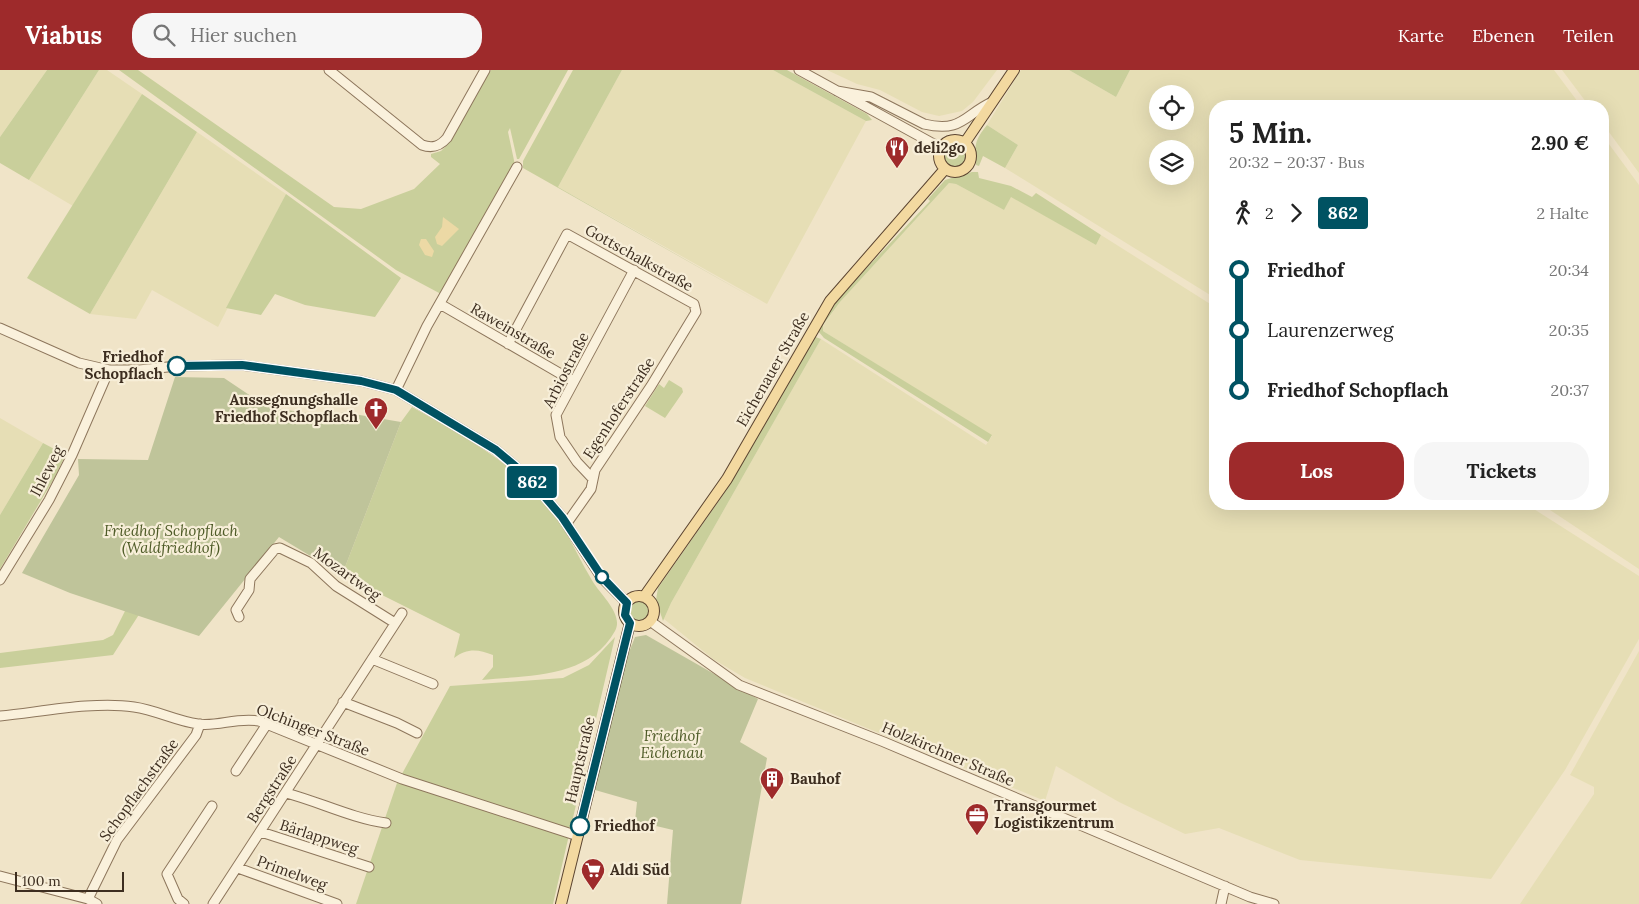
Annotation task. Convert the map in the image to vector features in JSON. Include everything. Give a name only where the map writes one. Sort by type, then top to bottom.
[{"type":"main road","points":[[964,144],[1014,70]]},
{"type":"main road","points":[[952,140],[964,144],[970,152],[967,166],[957,172],[945,169],[939,157],[941,148],[952,140]]},
{"type":"main road","name":"Eichenauer Straße","points":[[644,596],[727,479],[830,300],[945,169]]},
{"type":"main road","points":[[635,596],[644,596],[653,605],[654,614],[650,621],[640,626],[630,623],[625,615],[627,603],[635,596]]},
{"type":"main road","name":"Hauptstraße","points":[[561,904],[630,623]]},
{"type":"street","points":[[329,70],[422,145],[430,147],[440,144],[447,138],[485,70]]},
{"type":"street","points":[[800,70],[941,148]]},
{"type":"street","points":[[837,91],[871,97],[924,124],[933,126],[961,122],[994,101]]},
{"type":"street","points":[[396,390],[440,304],[517,167]]},
{"type":"street","name":"Gottschalkstraße","points":[[508,344],[568,234],[694,304],[696,308]]},
{"type":"street","name":"Arbiostraße","points":[[593,479],[577,462],[557,430],[558,408],[634,270]]},
{"type":"street","name":"Raweinstraße","points":[[440,304],[573,381]]},
{"type":"street","name":"Egenhoferstraße","points":[[567,524],[591,489],[595,470],[659,372],[696,312],[696,308]]},
{"type":"street","points":[[0,328],[78,363],[109,370],[139,370],[185,365],[242,365],[361,381],[396,390],[496,450],[541,490],[567,524],[602,577],[627,603]]},
{"type":"street","name":"Ihleweg","points":[[0,580],[48,500],[72,455],[109,370]]},
{"type":"street","name":"Mozartweg","points":[[239,617],[236,610],[249,590],[250,579],[275,549],[280,548],[311,563],[336,586],[395,624]]},
{"type":"street","name":"Bergstraße","points":[[213,904],[402,613]]},
{"type":"street","name":"Holzkirchner Straße","points":[[650,621],[738,685],[884,742],[1225,886],[1274,904]]},
{"type":"street","points":[[372,659],[434,684]]},
{"type":"street","points":[[343,702],[416,733]]},
{"type":"street","name":"Olchinger Straße","points":[[0,716],[84,707],[122,706],[135,707],[200,724],[244,718],[267,724],[402,779],[578,836]]},
{"type":"street","name":"Schopflachstraße","points":[[88,899],[117,840],[196,735],[200,724]]},
{"type":"street","points":[[236,771],[267,724]]},
{"type":"street","points":[[286,793],[320,802],[355,817],[386,823]]},
{"type":"street","points":[[184,904],[178,899],[167,874],[212,806]]},
{"type":"street","name":"Bärlappweg","points":[[261,832],[369,867]]},
{"type":"street","name":"Primelweg","points":[[238,868],[337,904]]},
{"type":"street","points":[[0,876],[88,899],[97,904]]},
{"type":"street","points":[[1221,904],[1225,886]]},
{"type":"shaded area","points":[[0,70],[47,70],[0,137]]},
{"type":"shaded area","points":[[99,70],[107,70],[142,94],[73,206],[29,180]]},
{"type":"shaded area","points":[[622,70],[773,70],[866,121],[767,304],[558,187]]},
{"type":"shaded area","points":[[827,70],[997,70],[973,102],[962,111],[939,116],[922,112],[880,90],[857,84]]},
{"type":"shaded area","points":[[1021,70],[1069,70],[1116,97],[1130,70],[1554,70],[1576,100],[1209,100],[1209,294],[1005,168],[1018,145],[987,125]]},
{"type":"shaded area","points":[[1562,70],[1639,70],[1639,173],[1609,132],[1609,100],[1584,100]]},
{"type":"shaded area","points":[[197,132],[286,194],[218,327],[152,290],[136,319],[90,314]]},
{"type":"shaded area","points":[[1609,144],[1639,185],[1639,569],[1550,510],[1609,510]]},
{"type":"shaded area","points":[[949,183],[956,184],[1004,210],[1011,196],[1096,245],[1101,235],[1209,303],[1209,510],[1535,510],[1639,576],[1639,639],[1565,770],[1491,879],[1300,860],[1219,828],[1185,834],[1119,802],[1056,766],[1045,801],[745,678],[713,659],[664,619],[671,603],[821,339],[986,445],[992,436],[823,331],[823,326],[840,302]]},
{"type":"shaded area","points":[[0,418],[43,443],[0,515]]},
{"type":"shaded area","points":[[1639,651],[1639,904],[1520,904],[1594,794],[1594,787],[1570,775]]},
{"type":"green space","points":[[47,70],[99,70],[29,180],[0,163],[0,137]]},
{"type":"green space","points":[[119,70],[138,70],[334,207],[361,209],[414,189],[440,164],[431,157],[431,154],[441,151],[448,144],[491,70],[568,70],[519,159],[517,159],[510,128],[508,132],[515,165],[441,294],[396,270]]},
{"type":"green space","points":[[573,70],[622,70],[558,187],[767,306],[523,168],[523,161]]},
{"type":"green space","points":[[773,70],[787,70],[867,114],[872,120],[866,121]]},
{"type":"green space","points":[[1069,70],[1130,70],[1116,97]]},
{"type":"green space","points":[[142,94],[197,132],[90,314],[27,278]]},
{"type":"green space","points":[[987,125],[1018,145],[1005,168],[983,156],[979,166],[976,165],[976,143]]},
{"type":"green space","points":[[950,144],[960,144],[967,151],[967,161],[960,168],[950,168],[943,161],[943,151]]},
{"type":"green space","points":[[978,172],[979,178],[1011,186],[1032,197],[1036,193],[1101,235],[1096,245],[1011,197],[1004,210],[956,184],[949,183],[840,302],[823,325],[823,331],[992,435],[988,442],[824,338],[818,331],[823,319],[843,293],[930,201],[928,199],[945,180]]},
{"type":"green space","points":[[286,194],[401,278],[375,317],[305,305],[275,294],[261,315],[226,308]]},
{"type":"green space","points":[[813,336],[821,339],[671,603],[663,621],[656,600],[658,588],[723,495],[763,428]]},
{"type":"green space","name":"Friedhof Schopflach (Waldfriedhof)","points":[[175,377],[224,378],[267,407],[340,418],[342,412],[401,422],[342,575],[279,537],[199,636],[70,593],[22,573],[79,475],[78,459],[148,460]]},
{"type":"green space","points":[[669,380],[682,388],[683,392],[665,418],[645,406],[659,384],[664,388]]},
{"type":"green space","points":[[412,407],[495,457],[532,488],[548,506],[562,526],[589,575],[610,605],[616,618],[617,625],[615,631],[603,647],[589,658],[556,672],[482,680],[493,667],[493,655],[473,650],[463,652],[454,658],[460,634],[342,575],[401,422]]},
{"type":"green space","points":[[43,443],[58,451],[64,458],[55,477],[0,569],[0,515]]},
{"type":"green space","points":[[639,599],[647,603],[651,611],[647,619],[639,623],[631,619],[627,611],[631,603]]},
{"type":"green space","points":[[128,605],[140,613],[113,655],[0,668],[0,653],[103,640],[113,635]]},
{"type":"green space","name":"Friedhof Eichenau","points":[[646,635],[758,699],[740,742],[767,758],[741,904],[667,904],[673,830],[635,821],[637,802],[595,790],[620,675],[635,637]]},
{"type":"green space","points":[[615,637],[553,904],[356,904],[397,783],[450,686],[563,678],[589,665]]},
{"type":"sand","points":[[443,217],[459,229],[442,246],[437,244],[435,237],[442,227]]},
{"type":"sand","points":[[421,239],[426,239],[434,251],[432,257],[425,255],[419,245]]},
{"type":"bus line","name":"862","points":[[177,366],[209,364],[242,365],[361,381],[396,390],[466,430],[496,450],[541,490],[556,508],[607,584],[627,603],[624,610],[630,623],[580,826]]},
{"type":"place","name":"deli2go","points":[[897,169]]},
{"type":"place","name":"Friedhof Schopflach","points":[[177,366]]},
{"type":"place","name":"Aussegnungshalle Friedhof Schopflach","points":[[376,430]]},
{"type":"place","name":"Bauhof","points":[[772,800]]},
{"type":"place","name":"Friedhof","points":[[580,826]]},
{"type":"place","name":"Transgourmet Logistikzentrum","points":[[977,836]]},
{"type":"place","name":"Aldi Süd","points":[[593,891]]}]
